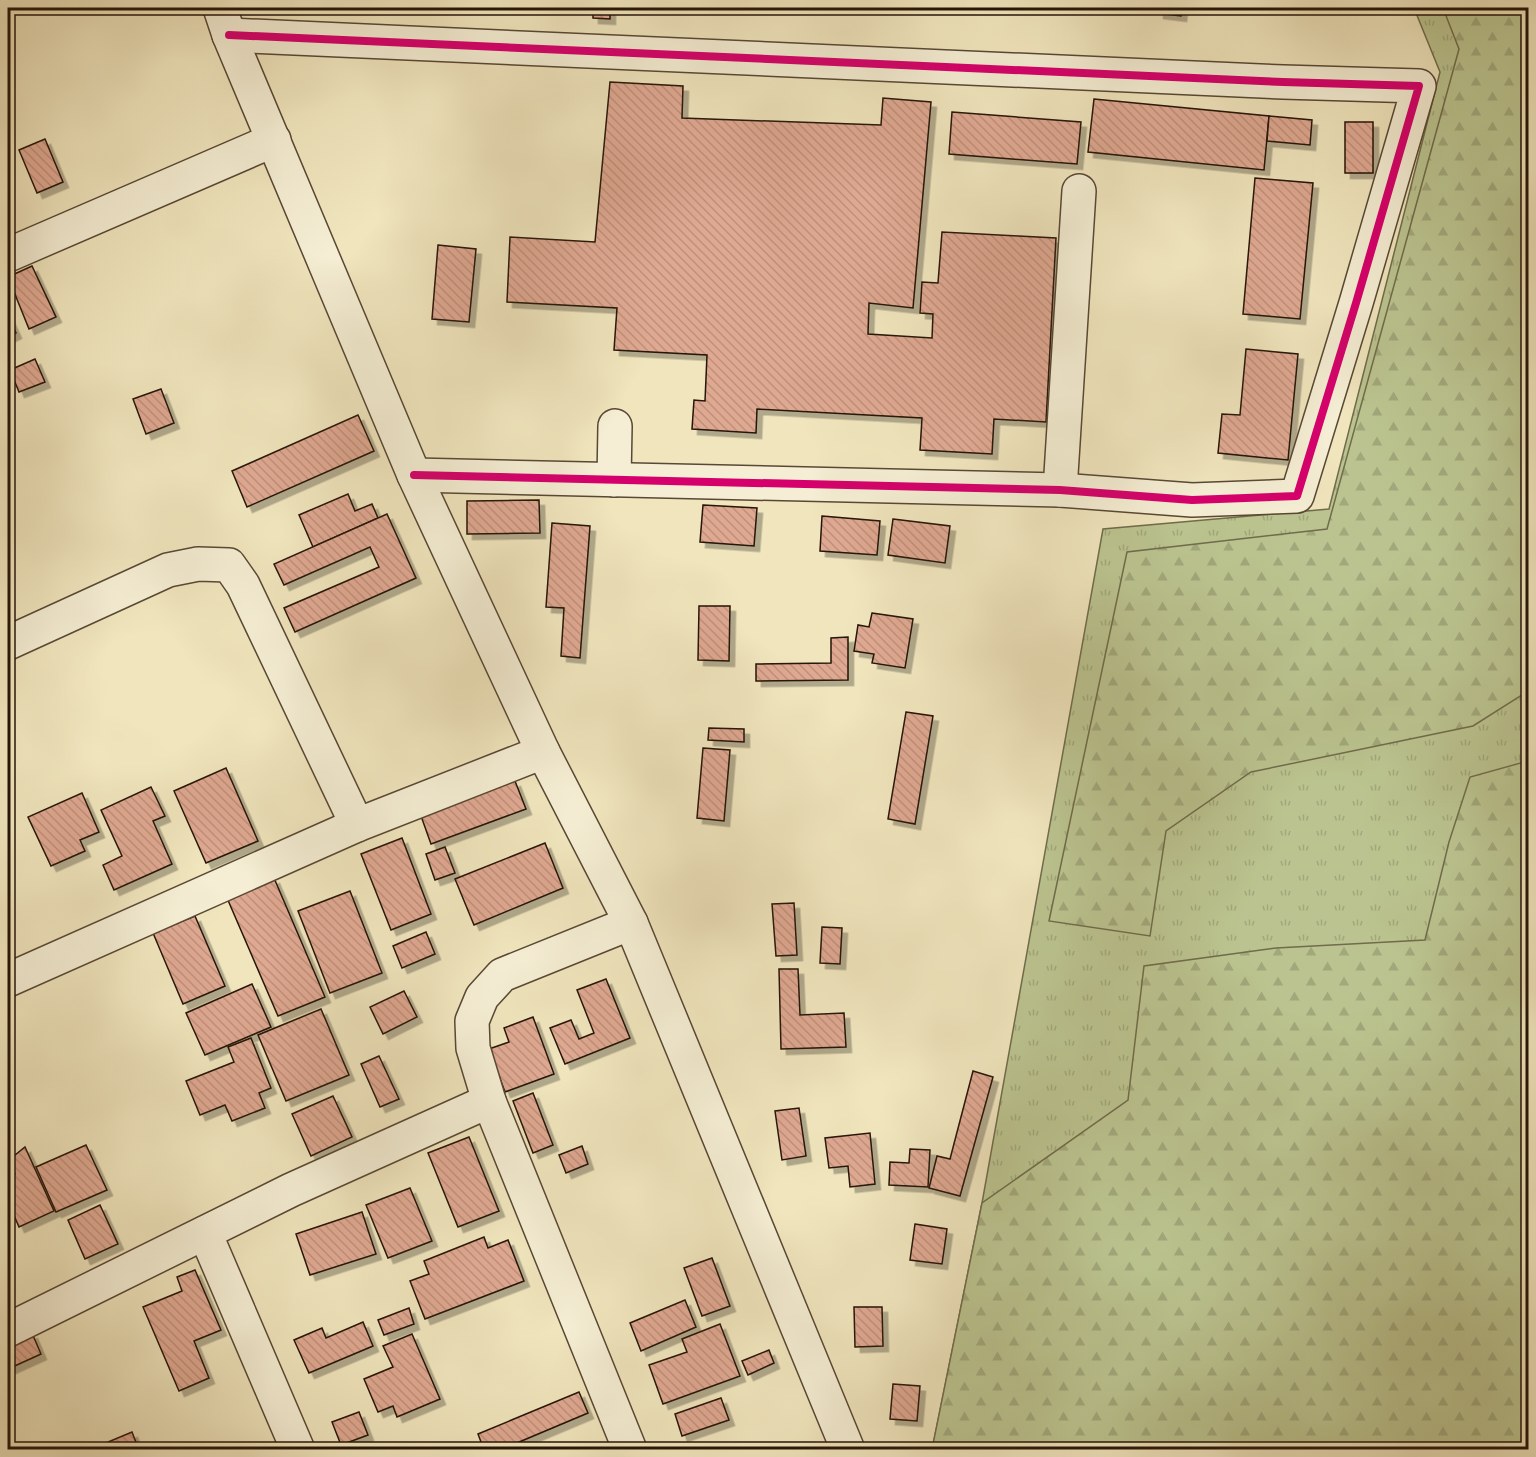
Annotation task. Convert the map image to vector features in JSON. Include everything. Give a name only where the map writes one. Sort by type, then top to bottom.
[{"type":"street","points":[[414,475],[1060,490],[1192,500],[1297,496],[1419,86],[1271,81],[224,21],[414,475],[543,752],[631,923],[848,1449]]},
{"type":"street","points":[[8,255],[274,140]]},
{"type":"street","points":[[1060,490],[1079,191]]},
{"type":"street","points":[[614,480],[615,426]]},
{"type":"street","points":[[8,643],[168,570],[198,564],[229,565],[243,585],[357,825]]},
{"type":"street","points":[[8,980],[357,825],[543,752]]},
{"type":"street","points":[[630,1449],[489,1101],[473,1048],[472,1021],[482,997],[502,975],[631,923]]},
{"type":"street","points":[[8,1330],[291,1190],[489,1101]]},
{"type":"street","points":[[206,1233],[298,1449]]},
{"type":"green space","points":[[1414,8],[1528,8],[1528,1449],[932,1450],[982,1203],[1103,529],[1329,509],[1440,72]]},
{"type":"green space","points":[[1443,8],[1528,8],[1528,691],[1473,726],[1251,772],[1166,831],[1150,936],[1049,921],[1127,552],[1327,529],[1459,49]]},
{"type":"green space","points":[[1528,761],[1528,1449],[932,1449],[982,1203],[1128,1100],[1144,966],[1276,948],[1425,940],[1449,842],[1470,777]]},
{"type":"building","points":[[593,8],[610,8],[610,19],[593,18]]},
{"type":"building","points":[[1158,8],[1182,8],[1181,16],[1158,13]]},
{"type":"building","points":[[610,82],[683,86],[682,118],[881,125],[883,98],[931,102],[913,308],[869,303],[868,334],[932,338],[933,314],[920,313],[922,282],[938,283],[942,232],[1056,238],[1046,422],[994,419],[992,454],[920,450],[922,418],[757,409],[756,433],[692,429],[694,400],[705,401],[707,355],[614,350],[617,308],[507,302],[510,237],[595,242]]},
{"type":"building","points":[[1094,99],[1269,116],[1264,170],[1088,152]]},
{"type":"building","points":[[952,112],[1081,122],[1077,164],[949,154]]},
{"type":"building","points":[[1269,116],[1312,120],[1310,145],[1267,141]]},
{"type":"building","points":[[1345,122],[1373,122],[1373,173],[1345,173]]},
{"type":"building","points":[[45,139],[63,182],[37,193],[19,150]]},
{"type":"building","points":[[1255,178],[1313,183],[1300,319],[1243,314]]},
{"type":"building","points":[[438,245],[476,249],[469,322],[432,319]]},
{"type":"building","points":[[32,266],[56,317],[29,329],[8,277]]},
{"type":"building","points":[[8,315],[16,333],[8,337]]},
{"type":"building","points":[[1246,349],[1298,354],[1288,460],[1218,453],[1222,414],[1240,415]]},
{"type":"building","points":[[35,359],[45,382],[19,392],[10,370]]},
{"type":"building","points":[[161,389],[174,423],[146,434],[133,399]]},
{"type":"building","points":[[358,415],[374,451],[247,507],[232,471]]},
{"type":"building","points":[[348,494],[355,511],[372,504],[378,518],[313,547],[299,515]]},
{"type":"building","points":[[539,500],[540,533],[467,534],[467,501]]},
{"type":"building","points":[[703,505],[757,508],[754,546],[700,542]]},
{"type":"building","points":[[387,514],[416,578],[295,632],[284,608],[379,567],[370,547],[284,585],[274,564]]},
{"type":"building","points":[[822,516],[880,521],[877,555],[820,551]]},
{"type":"building","points":[[893,519],[950,526],[945,563],[888,555]]},
{"type":"building","points":[[552,523],[590,526],[580,658],[561,656],[564,608],[546,607]]},
{"type":"building","points":[[699,606],[730,606],[729,661],[698,660]]},
{"type":"building","points":[[872,613],[913,619],[905,668],[872,663],[874,654],[854,651],[858,625],[869,627]]},
{"type":"building","points":[[848,637],[848,680],[756,681],[756,664],[831,663],[831,638]]},
{"type":"building","points":[[906,712],[933,716],[915,824],[888,819]]},
{"type":"building","points":[[709,728],[744,729],[744,742],[708,740]]},
{"type":"building","points":[[703,748],[730,750],[724,821],[697,818]]},
{"type":"building","points":[[226,768],[258,841],[206,863],[174,791]]},
{"type":"building","points":[[515,781],[526,809],[431,844],[421,816]]},
{"type":"building","points":[[151,787],[165,816],[153,821],[172,864],[114,890],[103,865],[122,856],[101,810]]},
{"type":"building","points":[[82,793],[99,832],[80,840],[85,851],[51,866],[28,817]]},
{"type":"building","points":[[402,838],[431,914],[391,930],[361,854]]},
{"type":"building","points":[[545,843],[563,888],[474,925],[455,879]]},
{"type":"building","points":[[445,847],[455,873],[435,880],[426,854]]},
{"type":"building","points":[[274,878],[325,997],[278,1016],[227,898]]},
{"type":"building","points":[[350,891],[382,973],[330,993],[298,911]]},
{"type":"building","points":[[794,903],[797,955],[776,956],[772,904]]},
{"type":"building","points":[[195,916],[225,986],[183,1004],[153,933]]},
{"type":"building","points":[[822,927],[842,928],[840,964],[820,963]]},
{"type":"building","points":[[426,932],[435,954],[402,968],[393,946]]},
{"type":"building","points":[[779,969],[798,969],[800,1015],[844,1013],[846,1047],[781,1049]]},
{"type":"building","points":[[606,979],[630,1038],[565,1064],[550,1028],[571,1020],[579,1039],[594,1033],[577,990]]},
{"type":"building","points":[[252,984],[271,1027],[205,1055],[186,1013]]},
{"type":"building","points":[[404,991],[417,1017],[383,1034],[370,1007]]},
{"type":"building","points":[[321,1009],[349,1075],[286,1101],[258,1035]]},
{"type":"building","points":[[533,1017],[554,1074],[505,1092],[489,1049],[509,1042],[504,1028]]},
{"type":"building","points":[[251,1038],[271,1088],[259,1093],[265,1108],[232,1121],[225,1105],[200,1115],[186,1081],[234,1062],[228,1047]]},
{"type":"building","points":[[379,1056],[399,1099],[380,1107],[361,1064]]},
{"type":"building","points":[[973,1071],[993,1077],[960,1196],[929,1188],[937,1156],[950,1159]]},
{"type":"building","points":[[533,1093],[553,1145],[533,1153],[513,1101]]},
{"type":"building","points":[[333,1096],[352,1137],[311,1156],[292,1114]]},
{"type":"building","points":[[799,1108],[806,1156],[782,1160],[775,1111]]},
{"type":"building","points":[[870,1133],[875,1184],[850,1187],[848,1166],[829,1168],[825,1138]]},
{"type":"building","points":[[469,1137],[499,1211],[458,1227],[428,1153]]},
{"type":"building","points":[[86,1145],[107,1190],[56,1212],[36,1167]]},
{"type":"building","points":[[582,1146],[588,1164],[566,1173],[559,1155]]},
{"type":"building","points":[[25,1147],[54,1211],[19,1227],[13,1213],[8,1216],[8,1178],[15,1174],[9,1160]]},
{"type":"building","points":[[910,1149],[930,1150],[928,1187],[889,1185],[890,1162],[909,1163]]},
{"type":"building","points":[[410,1188],[432,1241],[388,1258],[366,1205]]},
{"type":"building","points":[[100,1205],[118,1244],[85,1259],[68,1220]]},
{"type":"building","points":[[362,1212],[376,1254],[310,1275],[296,1234]]},
{"type":"building","points":[[915,1224],[947,1229],[942,1264],[910,1260]]},
{"type":"building","points":[[484,1237],[488,1248],[508,1240],[524,1281],[425,1319],[410,1281],[429,1274],[424,1261]]},
{"type":"building","points":[[712,1258],[730,1306],[702,1316],[684,1268]]},
{"type":"building","points":[[195,1270],[221,1330],[194,1341],[209,1378],[179,1391],[143,1307],[182,1291],[177,1277]]},
{"type":"building","points":[[685,1300],[696,1327],[641,1351],[630,1323]]},
{"type":"building","points":[[854,1307],[882,1307],[883,1346],[855,1347]]},
{"type":"building","points":[[409,1308],[414,1324],[384,1335],[378,1320]]},
{"type":"building","points":[[363,1322],[373,1346],[309,1373],[294,1340],[322,1328],[326,1338]]},
{"type":"building","points":[[720,1324],[740,1376],[663,1404],[649,1365],[687,1352],[682,1339]]},
{"type":"building","points":[[32,1333],[41,1354],[8,1369],[8,1344]]},
{"type":"building","points":[[412,1334],[440,1399],[397,1417],[393,1406],[378,1412],[364,1379],[393,1367],[383,1346]]},
{"type":"building","points":[[769,1350],[774,1363],[748,1375],[742,1361]]},
{"type":"building","points":[[893,1384],[920,1386],[917,1421],[890,1419]]},
{"type":"building","points":[[579,1392],[588,1413],[500,1450],[484,1450],[478,1434]]},
{"type":"building","points":[[721,1398],[729,1420],[682,1436],[675,1414]]},
{"type":"building","points":[[359,1412],[368,1435],[341,1445],[332,1422]]},
{"type":"building","points":[[132,1432],[139,1450],[89,1450]]},
{"type":"cycle path","points":[[229,35],[1283,82],[1419,86],[1297,496],[1192,500],[1060,490],[414,475]]}]
